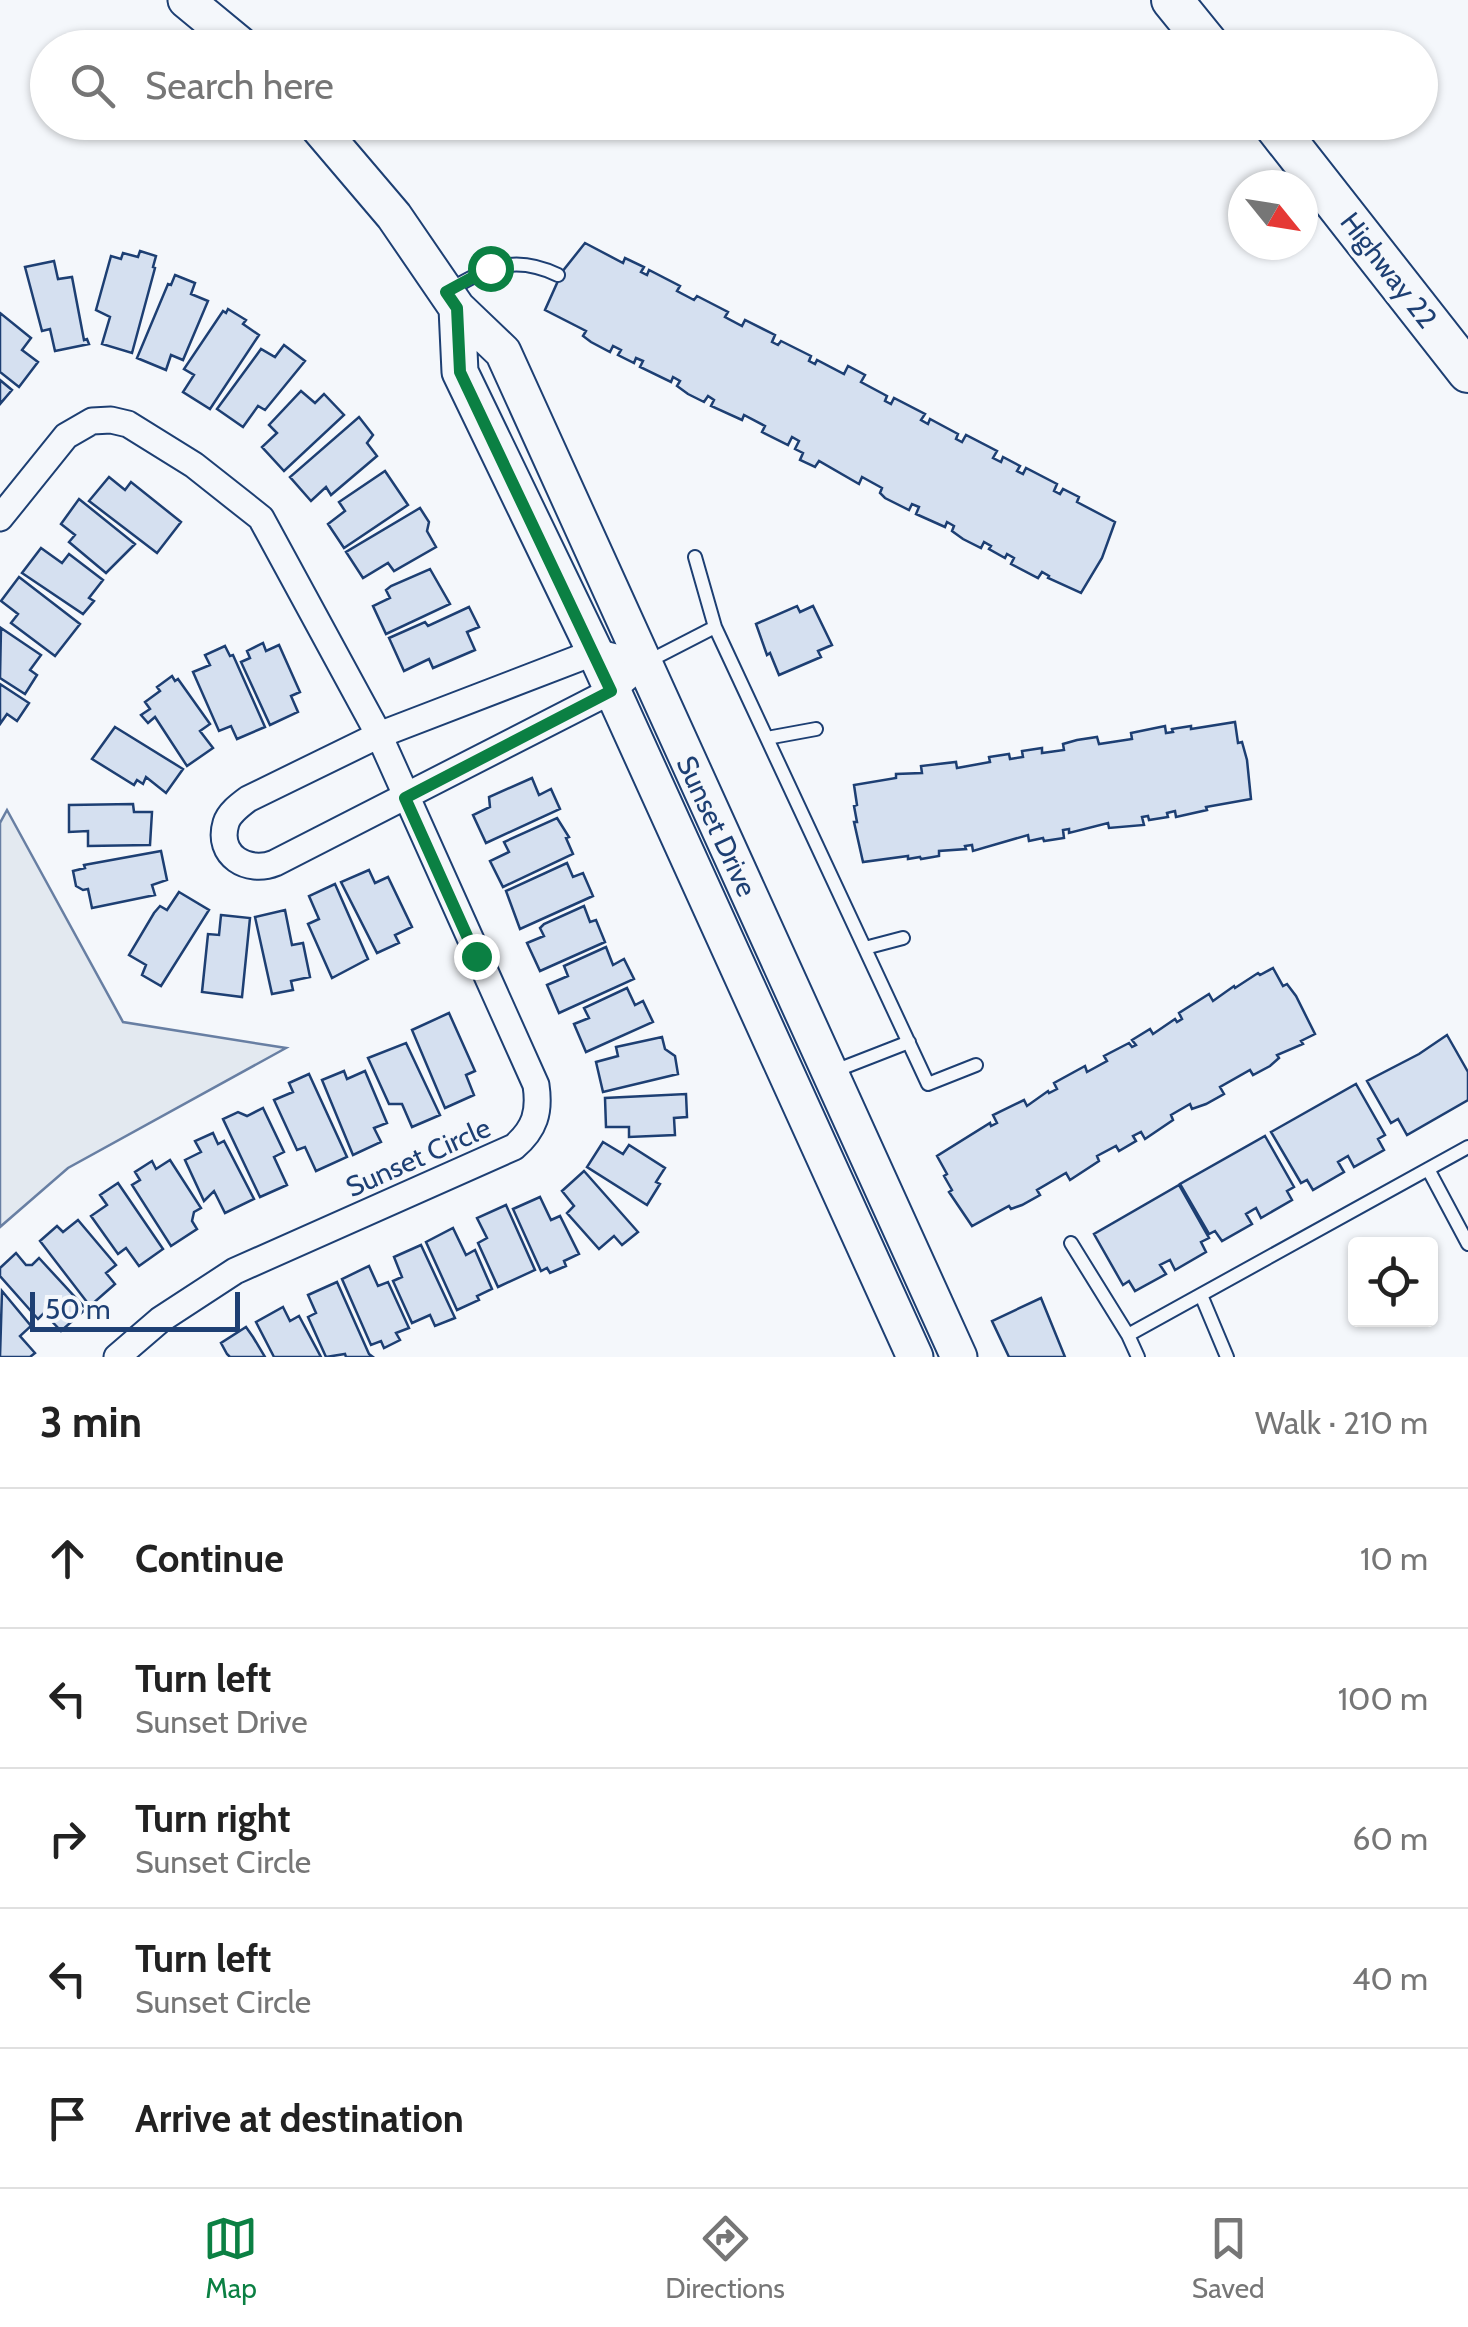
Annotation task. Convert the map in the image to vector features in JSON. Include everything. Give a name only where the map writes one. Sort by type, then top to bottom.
[{"type":"main road","points":[[1172,0],[1196,30]]},
{"type":"main road","name":"Highway 22","points":[[1286,140],[1468,372]]},
{"type":"street","points":[[186,0],[222,30]]},
{"type":"street","name":"Sunset Drive","points":[[329,140],[394,216],[452,300],[503,352],[959,1357]]},
{"type":"street","name":"Sunset Drive","points":[[452,300],[460,372],[595,652],[914,1357]]},
{"type":"street","name":"Sunset Circle","points":[[0,518],[66,436],[92,421],[111,420],[128,424],[194,465],[261,518],[379,736],[536,1085],[536,1119],[526,1137],[514,1147],[235,1271],[160,1320],[117,1357]]},
{"type":"street","points":[[595,652],[643,664],[611,691],[266,866],[248,867],[231,855],[226,846],[226,823],[248,799],[379,736],[595,652]]},
{"type":"lane","points":[[452,300],[479,273],[504,265],[538,266],[558,275]]},
{"type":"lane","points":[[695,557],[716,628],[928,1084],[976,1066]]},
{"type":"lane","points":[[643,664],[716,628]]},
{"type":"lane","points":[[767,738],[816,729]]},
{"type":"lane","points":[[865,948],[902,938]]},
{"type":"lane","points":[[829,1073],[909,1042]]},
{"type":"lane","points":[[1128,1335],[1468,1147]]},
{"type":"lane","points":[[1428,1169],[1468,1244]]},
{"type":"lane","points":[[1070,1243],[1138,1357]]},
{"type":"lane","points":[[1200,1295],[1227,1357]]},
{"type":"shaded area","points":[[7,810],[123,1022],[286,1048],[68,1168],[0,1227],[0,823]]},
{"type":"building","points":[[585,243],[623,263],[625,258],[644,267],[641,272],[647,275],[649,270],[680,286],[677,291],[728,312],[725,317],[742,326],[745,320],[775,335],[772,342],[778,345],[781,341],[811,356],[809,361],[815,364],[817,360],[844,374],[848,366],[865,375],[861,382],[887,396],[885,401],[891,404],[894,398],[925,414],[921,420],[928,424],[930,419],[958,434],[956,439],[962,442],[966,435],[997,451],[993,458],[1001,462],[1003,457],[1020,466],[1017,471],[1023,474],[1026,468],[1057,484],[1054,491],[1060,494],[1063,489],[1079,497],[1077,502],[1115,522],[1102,558],[1081,593],[1042,572],[1038,578],[1011,564],[1014,558],[1007,554],[1005,558],[984,542],[981,548],[963,539],[947,522],[945,527],[916,514],[919,507],[912,504],[909,510],[885,498],[880,493],[882,488],[862,477],[859,484],[819,461],[815,467],[800,460],[803,453],[795,449],[799,441],[792,437],[788,445],[762,432],[765,426],[744,415],[742,420],[711,406],[714,400],[708,396],[704,402],[688,394],[677,386],[680,381],[673,377],[671,382],[640,367],[643,361],[636,358],[634,363],[618,355],[621,350],[613,346],[610,352],[583,336],[586,331],[545,310],[562,272]]},
{"type":"building","points":[[140,251],[156,256],[132,353],[102,344],[110,317],[96,310],[111,256],[121,259],[123,253],[138,257]]},
{"type":"building","points":[[54,261],[58,279],[72,277],[84,340],[89,344],[55,351],[50,329],[42,331],[25,267]]},
{"type":"building","points":[[175,275],[195,283],[191,294],[208,301],[183,360],[171,355],[166,370],[137,358]]},
{"type":"building","points":[[228,309],[246,320],[243,324],[259,335],[210,409],[183,392],[194,375],[184,369]]},
{"type":"building","points":[[0,313],[31,338],[22,350],[38,362],[19,387],[0,372]]},
{"type":"building","points":[[284,345],[305,361],[265,410],[258,406],[243,427],[217,409],[261,349],[275,357]]},
{"type":"building","points":[[0,380],[12,390],[0,404]]},
{"type":"building","points":[[301,391],[315,403],[324,394],[344,415],[284,471],[262,447],[277,433],[269,425]]},
{"type":"building","points":[[359,417],[373,435],[367,443],[377,456],[331,495],[326,487],[311,501],[290,477]]},
{"type":"building","points":[[385,471],[408,505],[344,548],[328,524],[345,511],[339,502]]},
{"type":"building","points":[[109,477],[125,490],[131,482],[181,522],[157,553],[89,501]]},
{"type":"building","points":[[79,499],[135,544],[106,573],[69,542],[75,535],[61,524]]},
{"type":"building","points":[[420,508],[429,522],[427,531],[436,547],[394,571],[388,563],[363,578],[346,552]]},
{"type":"building","points":[[41,548],[62,563],[69,554],[103,580],[83,614],[22,573]]},
{"type":"building","points":[[430,569],[450,604],[386,634],[373,606],[390,598],[386,590],[391,586]]},
{"type":"building","points":[[19,577],[80,624],[55,656],[11,623],[18,614],[1,601]]},
{"type":"building","points":[[797,606],[800,612],[813,606],[832,645],[818,651],[821,657],[779,675],[756,624]]},
{"type":"building","points":[[469,607],[479,627],[467,632],[475,650],[433,668],[429,659],[404,671],[389,638]]},
{"type":"building","points":[[1,628],[41,655],[30,670],[37,675],[25,694],[0,678]]},
{"type":"building","points":[[263,643],[266,651],[279,645],[300,692],[291,696],[298,712],[270,725],[241,662],[250,658],[247,651]]},
{"type":"building","points":[[225,646],[233,655],[265,727],[237,739],[231,726],[219,731],[193,672],[210,665],[205,655]]},
{"type":"building","points":[[172,676],[210,724],[200,731],[213,748],[187,766],[155,717],[148,723],[141,715],[150,709],[145,702]]},
{"type":"building","points":[[0,684],[29,703],[17,721],[7,714],[0,724]]},
{"type":"building","points":[[1235,722],[1238,743],[1242,742],[1247,760],[1251,799],[1176,817],[1175,811],[1167,813],[1168,817],[1142,817],[1144,825],[1109,828],[1108,823],[1069,833],[1069,829],[1063,830],[1064,838],[1029,841],[1028,835],[973,851],[972,845],[921,859],[908,856],[863,862],[854,822],[854,785],[896,778],[896,774],[922,773],[921,766],[956,762],[957,768],[990,762],[989,757],[1023,757],[1022,751],[1064,750],[1063,744],[1077,740],[1097,737],[1099,744],[1132,739],[1131,733],[1165,726],[1166,733],[1173,732],[1172,729]]},
{"type":"building","points":[[115,727],[183,769],[166,793],[146,777],[143,784],[137,780],[134,785],[92,759]]},
{"type":"building","points":[[532,778],[539,795],[551,789],[560,809],[486,843],[473,815],[490,807],[489,797]]},
{"type":"building","points":[[133,804],[134,812],[152,812],[150,845],[88,846],[88,831],[69,832],[69,805]]},
{"type":"building","points":[[557,818],[569,837],[566,838],[573,854],[503,887],[490,861],[509,852],[504,842]]},
{"type":"building","points":[[161,851],[167,880],[152,885],[155,895],[92,908],[88,889],[76,886],[73,871],[85,868],[84,865]]},
{"type":"building","points":[[567,863],[573,877],[583,873],[593,896],[520,929],[506,891]]},
{"type":"building","points":[[369,870],[375,883],[388,877],[412,927],[395,935],[399,943],[377,953],[341,882]]},
{"type":"building","points":[[335,884],[368,959],[332,978],[308,924],[319,919],[309,896]]},
{"type":"building","points":[[179,892],[209,910],[161,986],[142,975],[146,965],[129,955],[154,913],[160,906],[167,910]]},
{"type":"building","points":[[584,906],[590,922],[596,920],[605,942],[540,971],[527,943],[544,936],[540,928],[544,924]]},
{"type":"building","points":[[285,910],[292,945],[303,943],[310,977],[291,981],[293,990],[272,994],[255,917]]},
{"type":"building","points":[[221,915],[250,918],[242,997],[202,992],[208,934],[219,935]]},
{"type":"building","points":[[606,947],[613,965],[624,959],[634,979],[559,1013],[547,985],[568,976],[564,966]]},
{"type":"building","points":[[1273,968],[1283,986],[1287,984],[1296,996],[1315,1034],[1277,1055],[1279,1058],[1270,1066],[1253,1075],[1250,1070],[1220,1087],[1224,1094],[1192,1109],[1190,1104],[1171,1115],[1173,1120],[1145,1139],[1141,1132],[1133,1136],[1136,1141],[1119,1151],[1116,1146],[1097,1156],[1099,1161],[1070,1180],[1066,1173],[1037,1190],[1040,1195],[972,1226],[949,1192],[952,1190],[944,1176],[947,1174],[937,1156],[990,1123],[997,1123],[993,1115],[1024,1100],[1027,1106],[1057,1089],[1054,1083],[1085,1066],[1087,1072],[1107,1061],[1104,1056],[1129,1043],[1132,1047],[1136,1045],[1132,1040],[1150,1029],[1153,1034],[1175,1019],[1177,1022],[1182,1019],[1179,1013],[1209,994],[1213,1001],[1234,986]]},
{"type":"building","points":[[627,988],[635,1005],[643,1001],[653,1022],[586,1052],[574,1024],[589,1018],[584,1008]]},
{"type":"building","points":[[449,1013],[475,1071],[466,1075],[474,1095],[445,1108],[412,1030]]},
{"type":"building","points":[[1447,1035],[1468,1072],[1468,1100],[1407,1135],[1398,1119],[1391,1123],[1367,1081]]},
{"type":"building","points":[[662,1037],[665,1049],[675,1056],[678,1074],[603,1092],[596,1062],[618,1056],[616,1047]]},
{"type":"building","points":[[406,1043],[440,1115],[412,1127],[402,1104],[389,1104],[368,1058]]},
{"type":"building","points":[[344,1071],[347,1079],[365,1071],[387,1123],[374,1128],[381,1142],[353,1155],[322,1080]]},
{"type":"building","points":[[309,1074],[347,1157],[316,1171],[305,1147],[297,1150],[274,1100],[293,1092],[289,1083]]},
{"type":"building","points":[[1356,1084],[1385,1135],[1378,1139],[1384,1150],[1354,1167],[1348,1156],[1338,1162],[1344,1172],[1313,1190],[1307,1180],[1301,1183],[1271,1132]]},
{"type":"building","points":[[686,1094],[687,1117],[674,1118],[675,1135],[629,1137],[629,1127],[606,1127],[605,1098]]},
{"type":"building","points":[[263,1108],[284,1152],[274,1157],[287,1185],[260,1197],[223,1119],[238,1112],[247,1116]]},
{"type":"building","points":[[213,1133],[218,1144],[224,1141],[254,1199],[225,1213],[214,1191],[204,1201],[185,1160],[201,1152],[195,1141]]},
{"type":"building","points":[[1265,1136],[1294,1187],[1287,1191],[1292,1200],[1261,1218],[1256,1208],[1246,1214],[1252,1224],[1222,1241],[1215,1231],[1209,1234],[1180,1184]]},
{"type":"building","points":[[603,1142],[623,1154],[629,1145],[665,1168],[647,1205],[587,1167]]},
{"type":"building","points":[[170,1160],[201,1208],[194,1212],[192,1221],[197,1229],[171,1246],[132,1185],[140,1180],[135,1172],[152,1161],[156,1169]]},
{"type":"building","points":[[584,1171],[638,1232],[622,1245],[614,1236],[599,1249],[567,1213],[574,1206],[562,1191]]},
{"type":"building","points":[[118,1183],[163,1249],[139,1266],[126,1248],[118,1254],[91,1216],[107,1205],[100,1195]]},
{"type":"building","points":[[1179,1185],[1209,1238],[1201,1242],[1206,1252],[1175,1270],[1170,1260],[1160,1265],[1166,1274],[1135,1291],[1129,1281],[1123,1285],[1094,1234]]},
{"type":"building","points":[[540,1197],[551,1220],[560,1216],[579,1254],[550,1273],[547,1268],[541,1271],[513,1209]]},
{"type":"building","points":[[506,1205],[535,1270],[498,1287],[478,1243],[487,1238],[477,1218]]},
{"type":"building","points":[[78,1220],[116,1265],[106,1273],[115,1284],[90,1306],[40,1241],[57,1226],[63,1232]]},
{"type":"building","points":[[453,1228],[466,1255],[475,1250],[492,1289],[457,1310],[426,1242]]},
{"type":"building","points":[[421,1245],[455,1318],[435,1326],[430,1315],[412,1323],[393,1281],[402,1277],[394,1257]]},
{"type":"building","points":[[16,1253],[26,1265],[39,1258],[86,1309],[61,1331],[44,1313],[38,1319],[0,1276],[0,1268]]},
{"type":"building","points":[[369,1266],[378,1286],[388,1282],[409,1328],[396,1333],[400,1340],[384,1348],[381,1341],[371,1345],[342,1279]]},
{"type":"building","points":[[337,1282],[373,1357],[326,1357],[308,1317],[316,1313],[308,1295]]},
{"type":"building","points":[[2,1291],[31,1326],[20,1336],[35,1353],[30,1357],[0,1357]]},
{"type":"building","points":[[1041,1298],[1065,1357],[1009,1357],[992,1321]]},
{"type":"building","points":[[283,1307],[290,1321],[299,1316],[321,1357],[274,1357],[256,1322]]},
{"type":"building","points":[[246,1327],[265,1357],[227,1354],[221,1343]]},
{"type":"route","points":[[476,956],[405,798],[611,691],[460,372],[457,308],[446,292],[490,268]]}]
